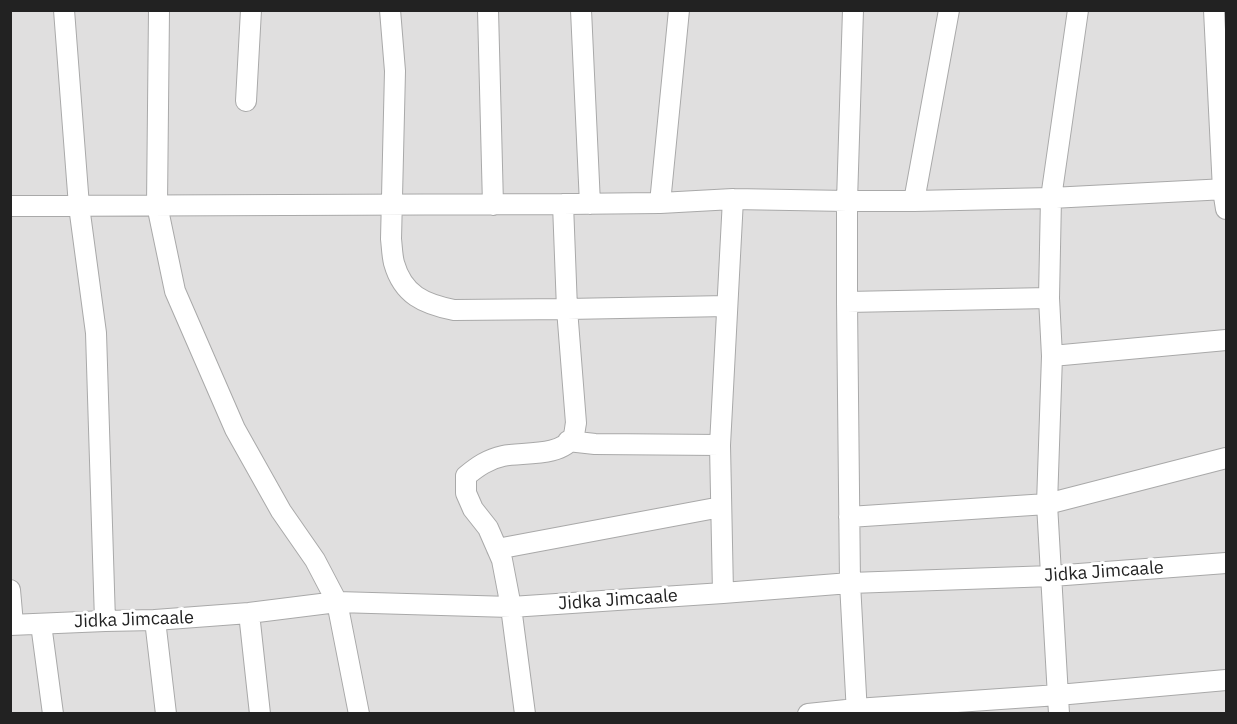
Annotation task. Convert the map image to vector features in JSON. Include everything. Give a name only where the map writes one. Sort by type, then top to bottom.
[{"type":"street","points":[[64,10],[79,206],[96,333],[105,621]]},
{"type":"street","points":[[159,10],[158,205],[175,291],[235,429],[281,511],[315,560],[337,602],[359,714]]},
{"type":"street","points":[[246,101],[252,10]]},
{"type":"street","points":[[390,10],[395,71],[391,239],[394,262],[402,283],[417,298],[435,306],[454,310],[727,306]]},
{"type":"street","points":[[488,10],[493,205]]},
{"type":"street","points":[[581,10],[590,204]]},
{"type":"street","points":[[660,202],[679,10]]},
{"type":"street","points":[[853,10],[847,201],[847,302],[850,583],[856,711]]},
{"type":"street","points":[[914,201],[949,10]]},
{"type":"street","points":[[1058,705],[1047,504],[1052,356],[1049,298],[1051,198],[1078,10]]},
{"type":"street","points":[[1214,10],[1221,50],[1227,209]]},
{"type":"street","points":[[10,206],[392,206],[590,204],[733,199],[914,201],[1051,198],[1225,189]]},
{"type":"street","points":[[723,593],[720,445],[733,199]]},
{"type":"street","points":[[525,714],[511,607],[502,560],[488,528],[469,501],[466,493],[466,476],[480,464],[502,456],[553,450],[564,446],[572,438],[576,423],[567,309],[563,204]]},
{"type":"street","points":[[847,302],[1049,298]]},
{"type":"street","points":[[1052,356],[1227,340]]},
{"type":"street","points":[[568,441],[595,444],[720,445]]},
{"type":"street","points":[[849,517],[1047,504],[1227,458]]},
{"type":"street","points":[[497,549],[721,507]]},
{"type":"street","name":"Jidka Jimcaale","points":[[12,625],[155,620],[249,613],[337,602],[511,607],[850,583],[1052,576],[1227,563]]},
{"type":"street","points":[[10,590],[12,625]]},
{"type":"street","points":[[249,613],[260,714]]},
{"type":"street","points":[[155,620],[166,714]]},
{"type":"street","points":[[41,624],[53,714]]},
{"type":"street","points":[[808,714],[1058,705],[1227,680]]},
{"type":"shaded area","points":[[11,11],[1226,11],[1226,713],[11,713]]}]
